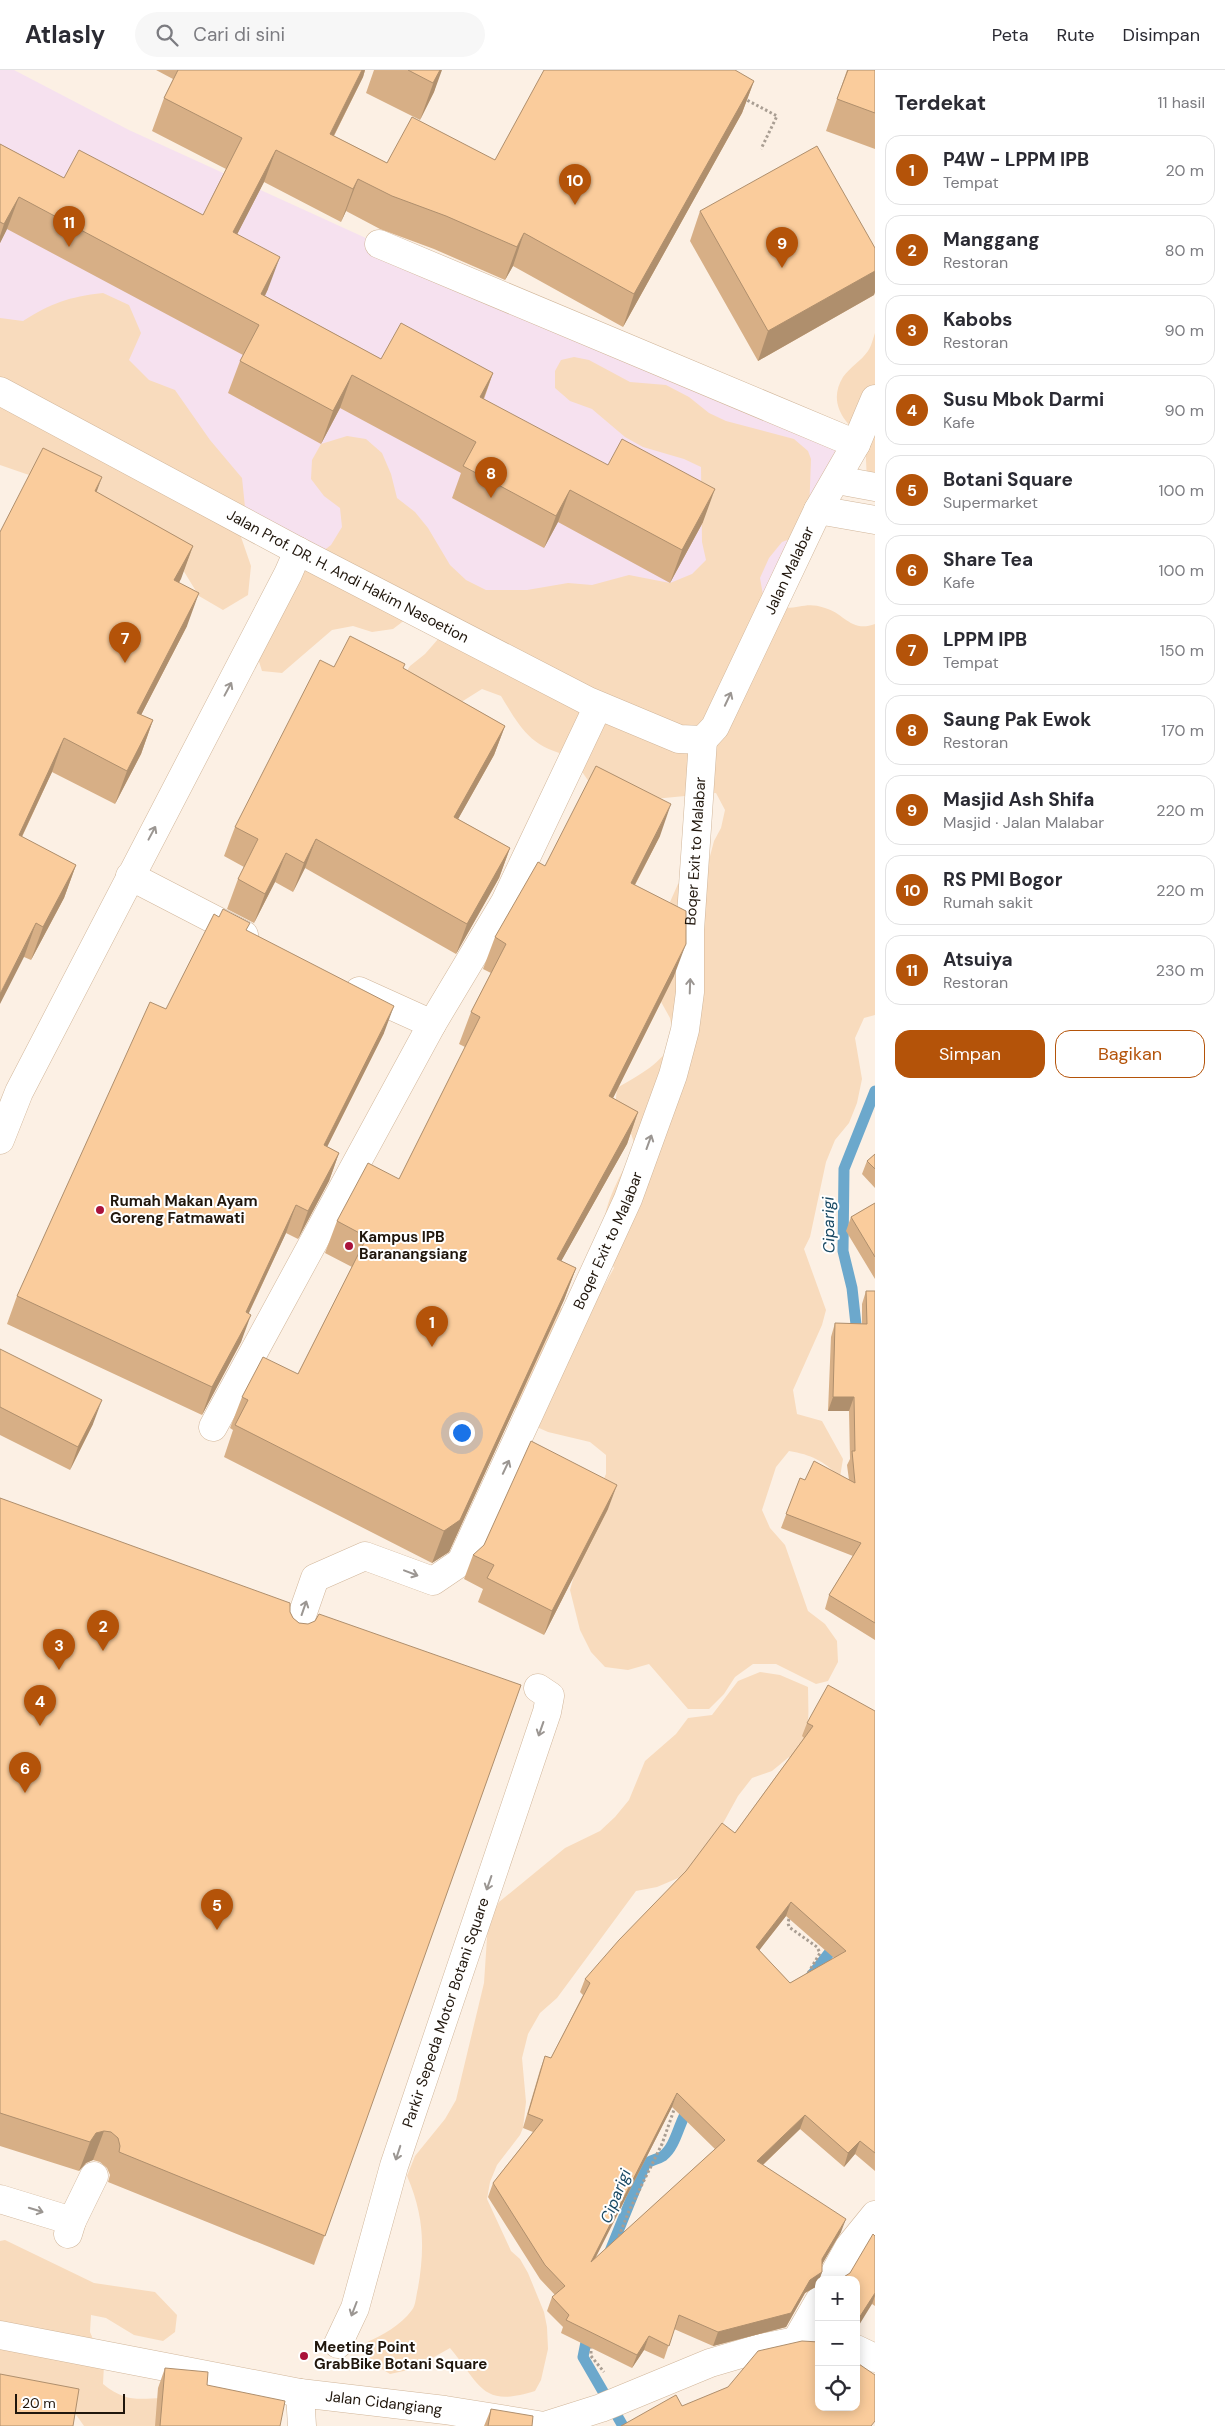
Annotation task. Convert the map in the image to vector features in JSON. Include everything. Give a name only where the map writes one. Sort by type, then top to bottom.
[{"type":"street","points":[[379,244],[856,444]]},
{"type":"street","name":"Jalan Prof. DR. H. Andi Hakim Nasoetion","points":[[0,391],[298,551],[598,706],[679,740],[703,740]]},
{"type":"street","name":"Jalan Malabar","points":[[703,740],[715,727],[818,510],[856,444],[875,399]]},
{"type":"street","points":[[837,480],[875,487]]},
{"type":"street","points":[[818,510],[875,520]]},
{"type":"street","points":[[0,1140],[19,1092],[288,574],[298,551]]},
{"type":"street","points":[[213,1427],[432,1024],[505,902],[598,706]]},
{"type":"street","name":"Boqer Exit to Malabar","points":[[294,1638],[314,1578],[365,1556],[432,1581],[461,1562],[477,1530],[628,1198],[673,1075],[685,1030],[690,992],[690,930],[703,740]]},
{"type":"street","points":[[130,876],[266,947]]},
{"type":"street","points":[[336,980],[432,1024]]},
{"type":"street","name":"Parkir Sepeda Motor Botani Square","points":[[338,2344],[355,2308],[394,2166],[547,1712],[550,1696],[538,1688]]},
{"type":"street","points":[[0,2199],[70,2228],[94,2176]]},
{"type":"street","points":[[833,2276],[849,2246],[875,2215]]},
{"type":"street","points":[[807,2343],[815,2315]]},
{"type":"street","name":"Jalan Cidangiang","points":[[0,2335],[300,2393],[445,2410],[544,2426],[601,2408],[710,2363],[761,2348],[807,2343]]},
{"type":"street","points":[[860,2351],[875,2358]]},
{"type":"street","points":[[300,2393],[302,2426]]},
{"type":"path","points":[[742,98],[777,116],[761,149]]},
{"type":"path","points":[[794,1908],[789,1914],[788,1922],[790,1927],[817,1948],[820,1953],[805,1978]]},
{"type":"path","points":[[614,2247],[662,2144],[674,2109],[678,2104]]},
{"type":"path","points":[[591,2343],[591,2356],[626,2397]]},
{"type":"shaded area","points":[[0,70],[14,70],[129,130],[379,244],[856,444],[679,739],[0,383]]},
{"type":"shaded area","points":[[103,293],[129,305],[141,333],[129,360],[149,380],[175,390],[210,440],[242,478],[245,507],[241,537],[251,566],[248,595],[223,610],[199,596],[156,526],[100,514],[59,468],[29,475],[0,465],[0,318],[23,321],[61,302]]},
{"type":"shaded area","points":[[875,333],[875,490],[867,481],[865,439],[845,420],[840,412],[837,396],[843,377],[868,351]]},
{"type":"shaded area","points":[[574,357],[589,360],[630,382],[666,385],[689,397],[709,413],[726,421],[794,439],[808,451],[811,459],[809,514],[801,535],[782,542],[769,558],[760,578],[764,601],[783,608],[809,605],[819,606],[832,610],[848,621],[860,626],[875,624],[875,1015],[864,1018],[855,1038],[862,1079],[857,1103],[849,1123],[835,1140],[826,1162],[810,1237],[804,1249],[826,1310],[822,1325],[793,1390],[797,1414],[822,1421],[843,1459],[840,1477],[828,1466],[816,1459],[789,1451],[776,1467],[762,1510],[770,1528],[785,1545],[808,1611],[825,1624],[837,1641],[838,1662],[828,1681],[816,1684],[776,1664],[753,1664],[735,1677],[724,1694],[709,1709],[688,1709],[649,1664],[628,1670],[605,1667],[591,1652],[580,1630],[570,1590],[597,1494],[606,1474],[606,1455],[590,1442],[548,1432],[530,1424],[502,1393],[516,1335],[585,1294],[604,1286],[614,1268],[607,1251],[604,1220],[613,1191],[635,1146],[628,1124],[615,1108],[617,1088],[657,1062],[675,1039],[670,1018],[660,1000],[679,919],[670,902],[678,884],[695,873],[709,860],[714,841],[721,828],[725,810],[716,793],[654,799],[594,789],[571,756],[546,747],[528,735],[501,696],[482,689],[447,711],[399,683],[410,666],[425,654],[439,638],[410,616],[393,629],[372,632],[353,626],[332,630],[282,673],[262,671],[256,652],[298,570],[331,545],[342,527],[340,508],[324,496],[311,479],[312,460],[321,444],[347,436],[366,439],[382,453],[391,474],[397,498],[415,512],[428,528],[450,565],[466,580],[486,590],[527,590],[568,583],[592,585],[629,575],[670,583],[692,574],[706,560],[702,542],[701,467],[684,459],[643,447],[625,437],[592,409],[570,401],[555,388],[555,371],[561,360]]},
{"type":"shaded area","points":[[760,1672],[780,1675],[808,1687],[807,1733],[795,1757],[789,1757],[772,1771],[752,1778],[738,1796],[705,1856],[690,1873],[657,1887],[636,1891],[557,1998],[540,2013],[528,2034],[522,2058],[526,2102],[523,2128],[520,2135],[497,2165],[490,2182],[487,2199],[511,2251],[520,2259],[528,2273],[544,2312],[548,2349],[541,2380],[535,2391],[517,2396],[503,2397],[493,2395],[476,2382],[450,2348],[413,2369],[390,2374],[372,2363],[365,2343],[397,2325],[407,2316],[414,2305],[422,2259],[422,2231],[417,2204],[407,2176],[415,2156],[445,2119],[456,2100],[484,1983],[488,1923],[499,1902],[565,1848],[600,1831],[629,1800],[645,1761],[676,1734],[688,1718],[712,1715],[738,1681]]},
{"type":"shaded area","points":[[5,2240],[94,2283],[155,2292],[177,2315],[175,2332],[163,2341],[134,2335],[106,2318],[91,2315],[90,2332],[104,2365],[103,2384],[125,2397],[138,2399],[163,2398],[190,2426],[84,2426],[72,2409],[0,2377],[0,2241]]},
{"type":"building","points":[[178,70],[362,70],[330,134],[387,163],[412,117],[495,160],[544,70],[735,70],[754,81],[634,294],[524,233],[517,247],[446,216],[392,196],[358,179],[353,189],[276,150],[233,232],[280,257],[261,294],[381,359],[401,323],[493,373],[480,397],[608,465],[622,439],[715,489],[682,550],[570,490],[556,516],[463,466],[476,442],[352,375],[333,411],[240,361],[259,325],[19,197],[4,224],[0,222],[0,144],[64,178],[79,150],[203,215],[242,138],[164,98]]},
{"type":"building","points":[[408,70],[440,70],[433,83]]},
{"type":"building","points":[[848,70],[875,70],[875,113],[837,99]]},
{"type":"building","points":[[817,146],[875,248],[875,271],[768,331],[700,211]]},
{"type":"building","points":[[43,448],[102,477],[95,491],[193,546],[174,580],[199,593],[137,713],[153,720],[127,771],[64,738],[19,835],[76,865],[43,927],[36,923],[0,994],[0,532]]},
{"type":"building","points":[[350,636],[405,664],[403,668],[505,726],[454,817],[510,848],[467,924],[316,839],[304,863],[286,853],[265,894],[238,879],[258,839],[235,827],[320,660],[334,667]]},
{"type":"building","points":[[596,766],[671,804],[631,883],[686,911],[686,944],[609,1096],[638,1112],[557,1259],[576,1268],[460,1520],[444,1531],[235,1425],[248,1400],[242,1397],[263,1357],[298,1374],[367,1237],[337,1221],[368,1163],[399,1179],[480,1017],[471,1012],[506,944],[495,937],[538,862],[545,866]]},
{"type":"building","points":[[223,909],[250,923],[246,930],[394,1006],[324,1145],[339,1153],[308,1211],[296,1205],[246,1312],[251,1315],[212,1387],[17,1296],[150,1002],[166,1009],[214,914],[219,917]]},
{"type":"building","points":[[875,1154],[875,1169],[867,1161]]},
{"type":"building","points":[[875,1203],[875,1257],[851,1217]]},
{"type":"building","points":[[866,1291],[875,1291],[875,1623],[829,1595],[861,1543],[786,1514],[800,1478],[805,1480],[814,1461],[855,1483],[852,1451],[855,1451],[854,1397],[833,1397],[835,1323],[867,1324]]},
{"type":"building","points":[[0,1349],[102,1400],[78,1447],[0,1407]]},
{"type":"building","points":[[531,1441],[617,1485],[552,1611],[487,1578],[494,1565],[473,1555],[484,1545]]},
{"type":"building","points":[[0,1498],[290,1603],[290,1612],[299,1623],[308,1624],[315,1621],[319,1614],[521,1685],[325,2236],[119,2152],[118,2138],[111,2132],[96,2133],[90,2142],[0,2113]]},
{"type":"building","points":[[828,1685],[875,1711],[875,2153],[860,2141],[848,2153],[805,2115],[757,2161],[846,2219],[822,2259],[822,2272],[810,2280],[791,2313],[718,2332],[679,2315],[669,2346],[649,2336],[637,2355],[566,2320],[569,2315],[552,2297],[565,2286],[545,2265],[493,2183],[543,2120],[528,2114],[545,2056],[551,2058],[590,1983],[585,1979],[619,1940],[686,1871],[722,1823],[735,1833],[813,1726],[807,1723]],"holes":[[[791,1902],[846,1951],[790,1983],[756,1947]],[[677,2093],[725,2140],[591,2262]]]},
{"type":"building","points":[[873,2234],[875,2236],[875,2293],[860,2316],[860,2276],[845,2276],[850,2273]]},
{"type":"building","points":[[802,2341],[815,2342],[815,2411],[860,2411],[860,2365],[875,2375],[875,2421],[871,2426],[621,2426],[676,2395],[682,2406],[728,2387],[758,2351]]},
{"type":"building","points":[[165,2368],[208,2372],[207,2385],[285,2401],[280,2426],[160,2426]]},
{"type":"building","points":[[0,2374],[79,2389],[73,2426],[0,2426]]},
{"type":"building","points":[[491,2409],[533,2416],[532,2426],[488,2426]]},
{"type":"waterway","name":"Ciparigi","points":[[875,1091],[844,1169],[843,1251],[852,1288],[858,1343],[861,1347],[875,1348]]},
{"type":"waterway","name":"Ciparigi","points":[[808,1980],[837,1943]]},
{"type":"waterway","name":"Ciparigi","points":[[608,2256],[645,2165],[663,2156],[672,2146],[690,2106]]},
{"type":"waterway","name":"Ciparigi","points":[[588,2332],[583,2357],[623,2426]]},
{"type":"place","name":"RS PMI Bogor","points":[[575,205]]},
{"type":"place","name":"Atsuiya","points":[[69,247]]},
{"type":"place","name":"Masjid Ash Shifa","points":[[782,268]]},
{"type":"place","name":"Saung Pak Ewok","points":[[491,498]]},
{"type":"place","name":"LPPM IPB","points":[[125,663]]},
{"type":"place","name":"Rumah Makan Ayam Goreng Fatmawati","points":[[100,1210]]},
{"type":"place","name":"Kampus IPB Baranangsiang","points":[[349,1246]]},
{"type":"place","name":"P4W - LPPM IPB","points":[[432,1347]]},
{"type":"place","name":"Manggang","points":[[103,1651]]},
{"type":"place","name":"Kabobs","points":[[59,1670]]},
{"type":"place","name":"Susu Mbok Darmi","points":[[40,1726]]},
{"type":"place","name":"Share Tea","points":[[25,1793]]},
{"type":"place","name":"Botani Square","points":[[217,1930]]},
{"type":"place","name":"Meeting Point GrabBike Botani Square","points":[[304,2356]]}]
